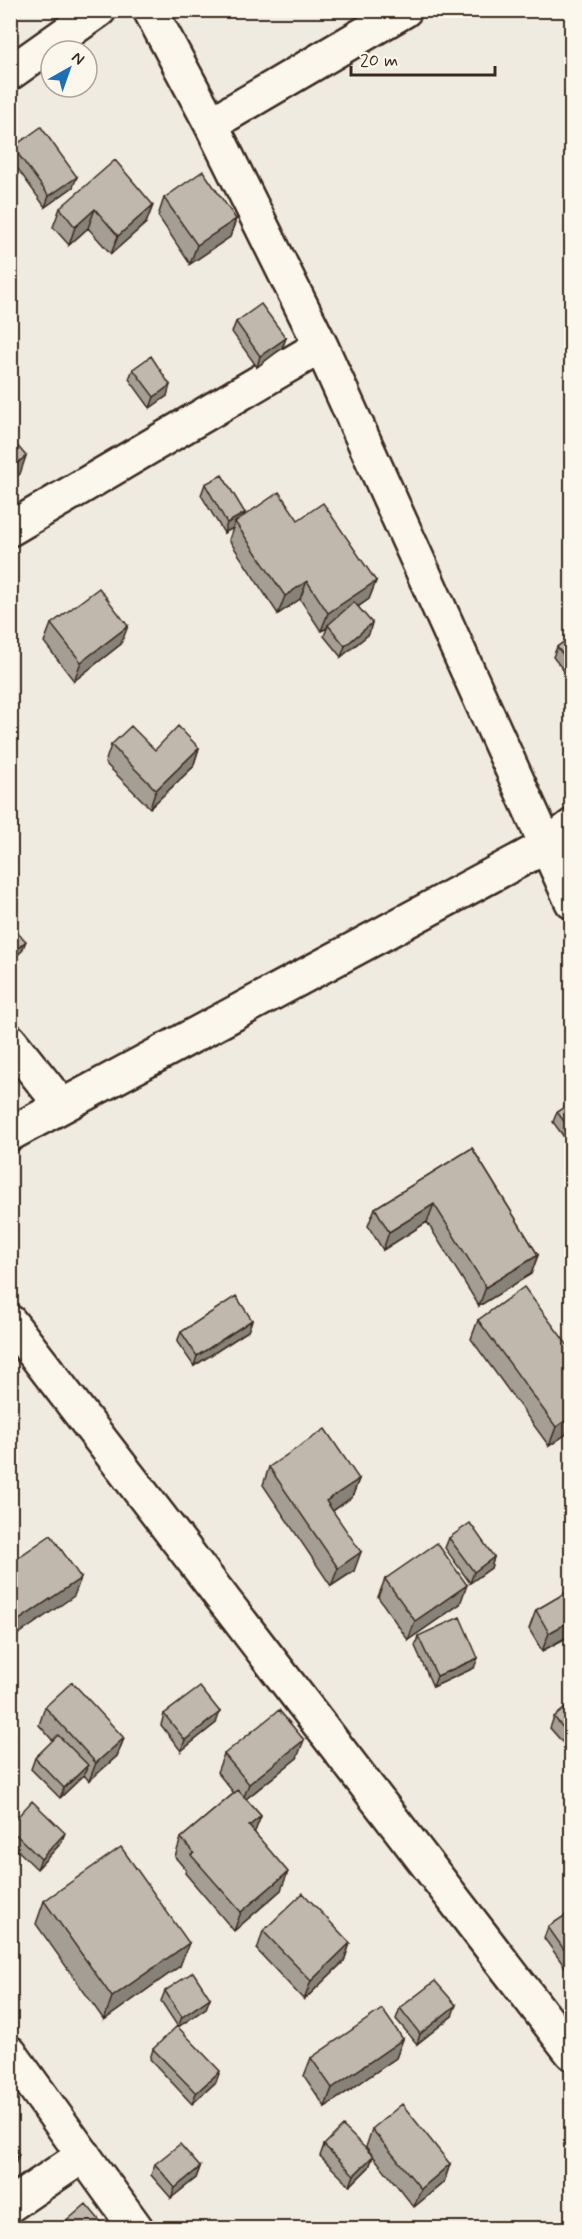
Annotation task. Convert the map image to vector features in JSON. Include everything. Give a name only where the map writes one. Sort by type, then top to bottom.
[{"type":"street","points":[[10,74],[99,10]]},
{"type":"street","points":[[150,10],[212,124],[321,346],[572,902]]},
{"type":"street","points":[[212,124],[405,10]]},
{"type":"street","points":[[10,529],[321,346]]},
{"type":"street","points":[[10,1134],[546,846],[572,826]]},
{"type":"street","points":[[10,1041],[62,1106]]},
{"type":"street","points":[[10,1322],[572,2053]]},
{"type":"street","points":[[10,2053],[136,2229]]},
{"type":"street","points":[[10,2205],[84,2155]]},
{"type":"building","points":[[41,127],[77,177],[49,196],[13,147]]},
{"type":"building","points":[[115,160],[153,205],[118,236],[95,209],[75,227],[60,208]]},
{"type":"building","points":[[203,171],[236,219],[197,245],[164,198]]},
{"type":"building","points":[[261,304],[286,338],[260,356],[236,322]]},
{"type":"building","points":[[151,356],[170,385],[154,397],[133,369]]},
{"type":"building","points":[[10,437],[26,456],[10,469]]},
{"type":"building","points":[[222,475],[245,513],[227,523],[205,484]]},
{"type":"building","points":[[279,492],[298,520],[323,503],[376,581],[328,613],[307,581],[285,596],[235,522]]},
{"type":"building","points":[[99,588],[128,626],[81,662],[51,624]]},
{"type":"building","points":[[354,602],[372,623],[345,646],[328,625]]},
{"type":"building","points":[[572,636],[572,666],[557,647]]},
{"type":"building","points":[[131,726],[155,750],[178,726],[199,748],[156,790],[111,745]]},
{"type":"building","points":[[10,765],[16,773],[10,777]]},
{"type":"building","points":[[10,926],[26,941],[10,955]]},
{"type":"building","points":[[572,1102],[572,1132],[557,1112]]},
{"type":"building","points":[[472,1148],[538,1255],[486,1287],[434,1204],[389,1232],[375,1208]]},
{"type":"building","points":[[524,1287],[572,1351],[572,1416],[556,1427],[478,1320]]},
{"type":"building","points":[[236,1296],[252,1320],[197,1356],[181,1332]]},
{"type":"building","points":[[325,1429],[359,1479],[326,1501],[361,1552],[338,1568],[269,1467]]},
{"type":"building","points":[[470,1523],[494,1557],[474,1572],[449,1538]]},
{"type":"building","points":[[51,1535],[81,1578],[10,1626],[10,1563]]},
{"type":"building","points":[[437,1543],[467,1585],[415,1621],[385,1579]]},
{"type":"building","points":[[572,1589],[572,1620],[549,1633],[536,1610]]},
{"type":"building","points":[[460,1617],[478,1658],[437,1676],[418,1636]]},
{"type":"building","points":[[72,1682],[124,1738],[96,1763],[45,1707]]},
{"type":"building","points":[[200,1687],[220,1712],[185,1740],[164,1714]]},
{"type":"building","points":[[572,1703],[572,1738],[554,1717]]},
{"type":"building","points":[[279,1710],[304,1740],[249,1784],[224,1754]]},
{"type":"building","points":[[58,1735],[88,1765],[64,1788],[35,1758]]},
{"type":"building","points":[[238,1790],[261,1816],[249,1826],[288,1872],[241,1912],[191,1855],[194,1853],[181,1838]]},
{"type":"building","points":[[32,1801],[65,1833],[41,1859],[10,1829],[10,1825]]},
{"type":"building","points":[[121,1847],[189,1943],[112,1997],[44,1901]]},
{"type":"building","points":[[303,1893],[350,1943],[311,1981],[263,1931]]},
{"type":"building","points":[[572,1911],[572,1961],[548,1927]]},
{"type":"building","points":[[193,1972],[210,1998],[182,2017],[165,1991]]},
{"type":"building","points":[[435,1981],[456,2005],[420,2034],[400,2008]]},
{"type":"building","points":[[382,2009],[403,2039],[332,2088],[311,2058]]},
{"type":"building","points":[[177,2026],[220,2071],[196,2093],[153,2049]]},
{"type":"building","points":[[402,2104],[450,2164],[421,2189],[372,2129]]},
{"type":"building","points":[[343,2126],[373,2156],[354,2175],[324,2145]]},
{"type":"building","points":[[180,2144],[200,2167],[175,2188],[155,2164]]},
{"type":"building","points":[[10,2146],[19,2154],[10,2162]]},
{"type":"building","points":[[86,2204],[107,2229],[67,2229],[63,2224]]}]
